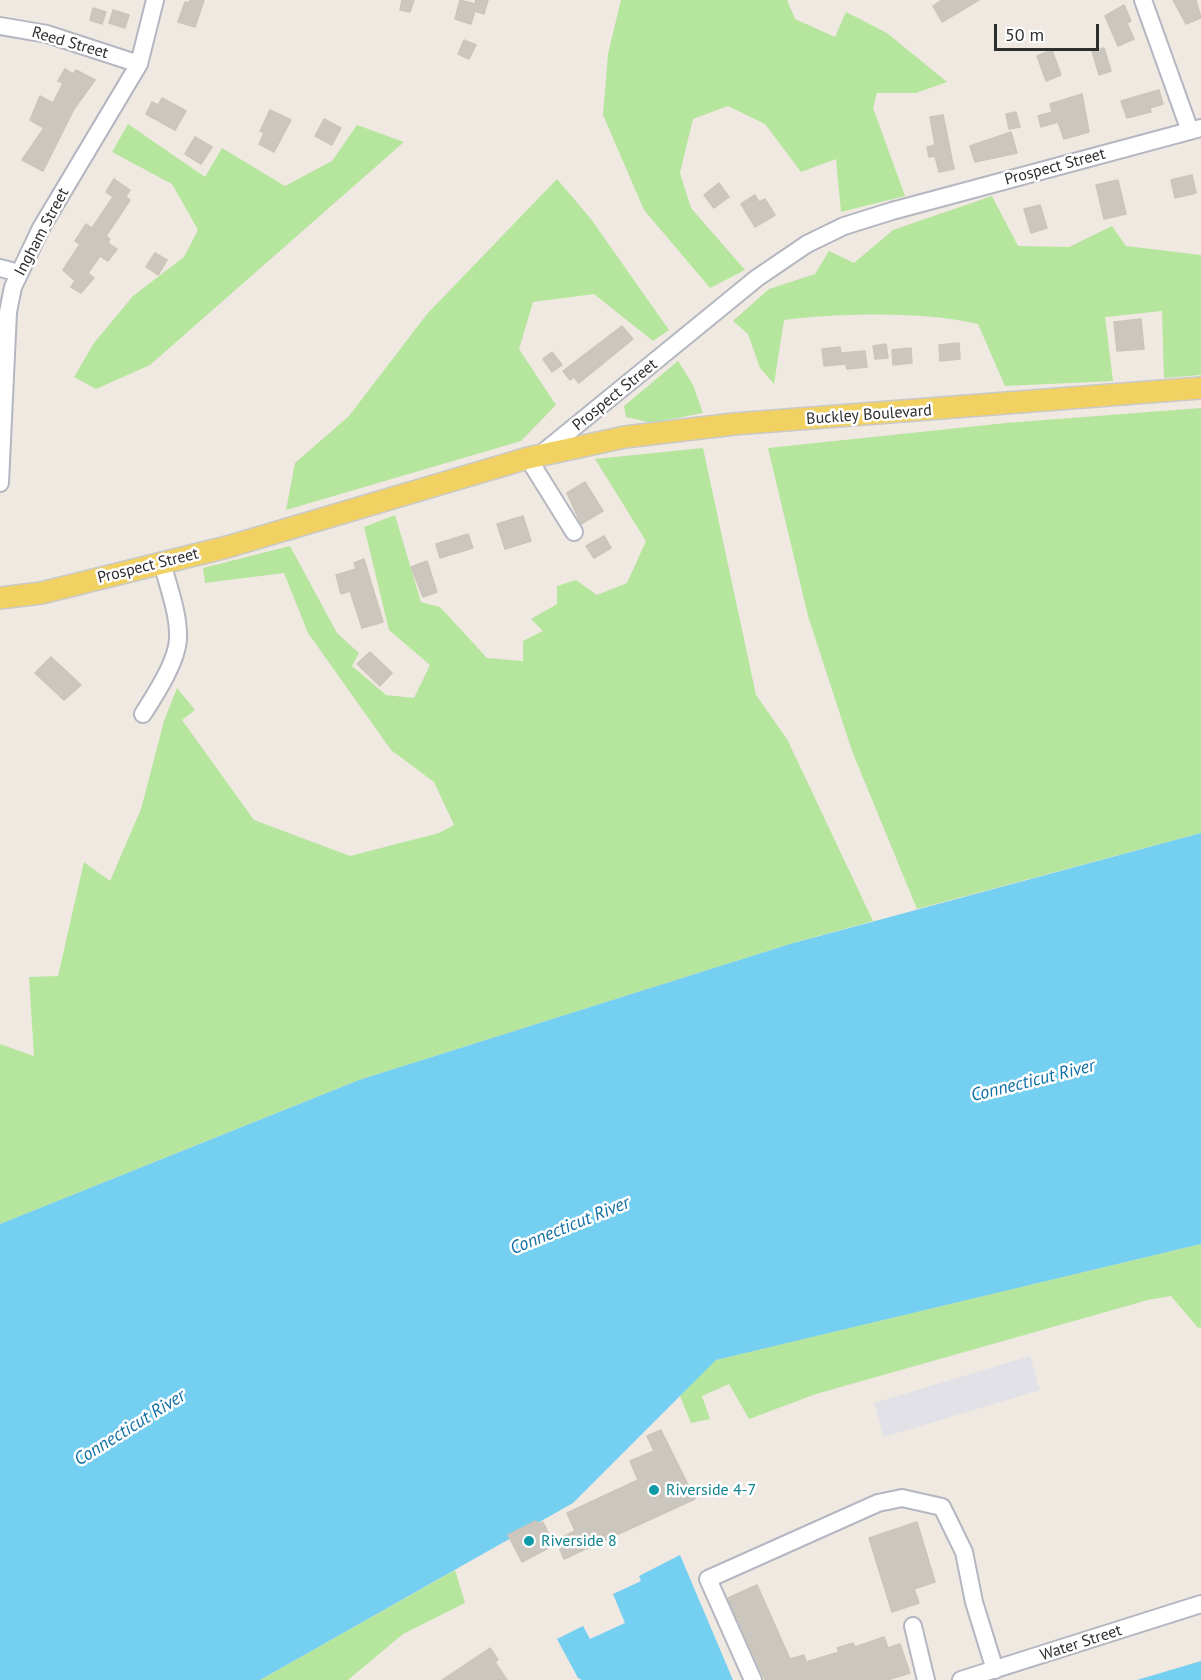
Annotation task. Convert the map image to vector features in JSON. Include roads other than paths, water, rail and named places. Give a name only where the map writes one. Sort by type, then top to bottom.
[{"type":"main road","name":"Buckley Boulevard","points":[[533,457],[656,432],[1201,388]]},
{"type":"main road","name":"Prospect Street","points":[[0,598],[41,593],[238,544],[533,457]]},
{"type":"street","name":"Ingham Street","points":[[0,483],[8,312],[19,273],[41,228],[139,63],[155,0]]},
{"type":"street","points":[[1143,0],[1196,130]]},
{"type":"street","name":"Reed Street","points":[[0,26],[47,34],[139,63]]},
{"type":"street","name":"Prospect Street","points":[[533,457],[757,278],[816,240],[844,226],[892,211],[1196,130]]},
{"type":"street","points":[[0,268],[19,273]]},
{"type":"street","points":[[533,457],[574,532]]},
{"type":"street","points":[[142,714],[160,689],[178,641],[176,617],[162,562]]},
{"type":"street","points":[[753,1680],[708,1580],[878,1503],[902,1498],[942,1507],[964,1552],[974,1602],[995,1670]]},
{"type":"street","name":"Water Street","points":[[961,1680],[1201,1604]]},
{"type":"street","points":[[913,1626],[927,1680]]},
{"type":"water","name":"Connecticut River","points":[[1201,833],[1201,1244],[716,1360],[573,1503],[260,1680],[0,1680],[0,1224],[359,1080],[790,944]]},
{"type":"water","points":[[680,1555],[733,1680],[582,1680],[578,1678],[557,1639],[583,1626],[590,1639],[625,1623],[613,1594],[641,1581],[639,1576]]},
{"type":"water","points":[[1201,1661],[1201,1680],[1137,1680]]},
{"type":"place","name":"Riverside 4-7","points":[[654,1490]]},
{"type":"place","name":"Riverside 8","points":[[529,1541]]}]
